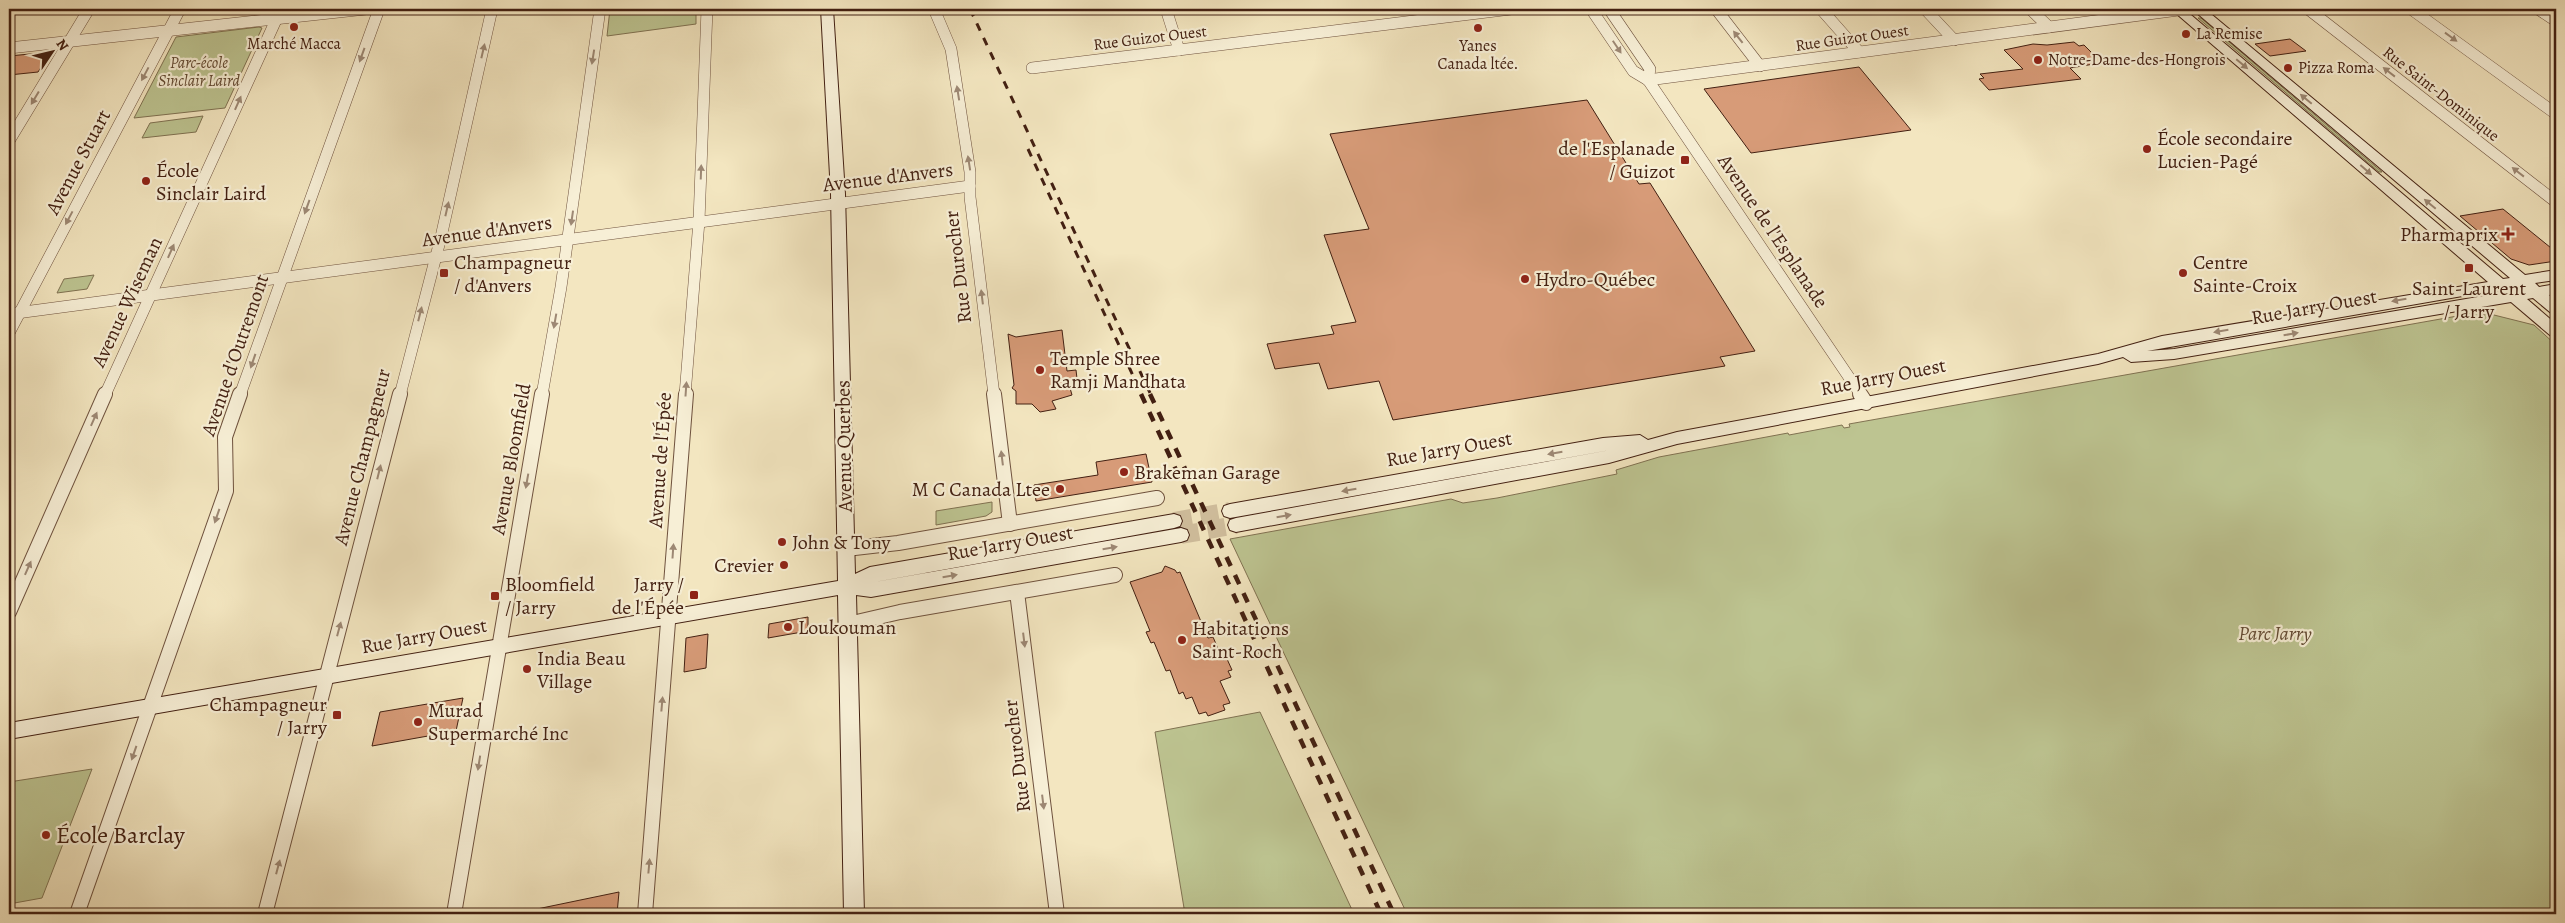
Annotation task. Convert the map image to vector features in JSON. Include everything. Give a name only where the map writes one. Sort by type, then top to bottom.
[{"type":"main road","points":[[2181,9],[2556,332]]},
{"type":"main road","points":[[2198,9],[2556,310]]},
{"type":"main road","name":"Avenue Querbes","points":[[838,203],[854,914]]},
{"type":"main road","name":"Rue Jarry Ouest","points":[[1233,518],[1609,457],[1677,438],[2098,359],[2162,341],[2499,283],[2556,275]]},
{"type":"main road","name":"Rue Jarry Ouest","points":[[2098,359],[2174,354],[2556,289]]},
{"type":"main road","name":"Rue Jarry Ouest","points":[[9,731],[847,586],[871,590],[1178,528]]},
{"type":"street","points":[[9,141],[89,9]]},
{"type":"street","name":"Avenue Stuart","points":[[9,334],[14,313],[180,9]]},
{"type":"street","name":"Avenue Wiseman","points":[[9,612],[150,295],[281,9]]},
{"type":"street","points":[[9,48],[366,9]]},
{"type":"street","name":"Avenue d'Outremont","points":[[77,914],[226,491],[228,481],[224,447],[226,437],[379,9]]},
{"type":"street","name":"Avenue Champagneur","points":[[265,914],[436,257],[492,9]]},
{"type":"street","name":"Avenue Bloomfield","points":[[454,914],[568,238],[600,9]]},
{"type":"street","name":"Avenue de l'Épée","points":[[645,914],[699,221],[707,9]]},
{"type":"street","name":"Avenue Querbes","points":[[827,9],[838,203]]},
{"type":"street","name":"Rue Durocher","points":[[934,9],[950,44],[970,172],[970,186],[1010,524]]},
{"type":"street","points":[[1166,9],[1179,50]]},
{"type":"street","name":"Rue Guizot Ouest","points":[[1032,68],[1511,9]]},
{"type":"street","name":"Avenue de l'Esplanade","points":[[1591,9],[1633,71],[1648,80],[1866,403]]},
{"type":"street","name":"Avenue de l'Esplanade","points":[[1609,9],[1650,69],[1648,80]]},
{"type":"street","points":[[1716,9],[1760,66]]},
{"type":"street","points":[[1821,9],[1859,52]]},
{"type":"street","points":[[1925,9],[1954,40]]},
{"type":"street","points":[[2030,9],[2049,27]]},
{"type":"street","name":"Rue Guizot Ouest","points":[[1648,80],[2181,9]]},
{"type":"street","name":"Rue Saint-Dominique","points":[[2308,9],[2556,202]]},
{"type":"street","points":[[2411,9],[2556,114]]},
{"type":"street","points":[[2538,9],[2556,21]]},
{"type":"street","name":"Avenue d'Anvers","points":[[14,313],[970,186]]},
{"type":"street","name":"Rue Jarry Ouest","points":[[846,549],[1010,524],[1157,498]]},
{"type":"street","points":[[848,624],[1115,575]]},
{"type":"street","name":"Rue Durocher","points":[[1017,592],[1057,914]]},
{"type":"green space","points":[[610,9],[696,9],[696,24],[607,36]]},
{"type":"green space","points":[[2198,18],[2201,18],[2382,172],[2379,172]]},
{"type":"green space","name":"Parc-école Sinclair Laird","points":[[262,28],[225,108],[134,118],[176,37]]},
{"type":"green space","points":[[203,116],[196,132],[142,138],[150,123]]},
{"type":"green space","points":[[94,275],[87,289],[57,293],[64,279]]},
{"type":"green space","name":"Parc Jarry","points":[[2480,312],[2483,315],[2490,314],[2534,325],[2556,345],[2556,914],[1407,914],[1230,539],[1451,499],[1463,503],[1497,498],[1617,474],[1616,470],[1659,457],[1788,433],[1789,435],[1842,425],[1844,428],[1850,427],[1849,424]]},
{"type":"green space","points":[[992,502],[992,512],[986,516],[936,525],[936,511]]},
{"type":"green space","points":[[1260,712],[1354,914],[1185,914],[1155,732]]},
{"type":"green space","points":[[92,769],[42,898],[9,904],[9,782]]},
{"type":"building","points":[[2290,39],[2306,51],[2270,56],[2255,44]]},
{"type":"building","name":"Notre-Dame-des-Hongrois","points":[[2074,42],[2079,46],[2084,45],[2096,57],[2094,64],[2070,68],[2081,79],[1989,90],[1979,79],[1984,78],[1980,74],[2023,69],[2004,50],[2033,44],[2047,45]]},
{"type":"building","points":[[51,52],[38,72],[9,75],[9,56]]},
{"type":"building","points":[[1859,67],[1911,130],[1751,153],[1704,89]]},
{"type":"building","name":"Hydro-Québec","points":[[1587,100],[1639,184],[1650,183],[1755,351],[1720,357],[1725,366],[1393,420],[1379,381],[1328,389],[1319,363],[1275,369],[1267,344],[1334,334],[1331,326],[1356,322],[1324,235],[1369,229],[1330,134]]},
{"type":"building","name":"Pharmaprix","points":[[2503,209],[2556,252],[2556,261],[2529,265],[2511,259],[2460,216]]},
{"type":"building","name":"Temple Shree Ramji Mandhata","points":[[1062,330],[1067,371],[1076,370],[1078,387],[1070,388],[1072,395],[1052,401],[1056,409],[1040,412],[1032,404],[1016,404],[1016,391],[1012,388],[1014,385],[1008,334],[1016,337]]},
{"type":"building","points":[[1146,454],[1152,482],[1036,501],[1034,485],[1098,475],[1096,462]]},
{"type":"building","name":"Habitations Saint-Roch","points":[[1165,566],[1175,570],[1177,573],[1180,572],[1208,638],[1213,637],[1223,660],[1227,659],[1232,670],[1228,671],[1231,677],[1220,681],[1230,703],[1223,705],[1225,710],[1208,716],[1206,712],[1199,714],[1192,697],[1186,699],[1183,692],[1179,694],[1170,670],[1166,671],[1154,642],[1151,643],[1146,632],[1150,631],[1130,582],[1162,572]]},
{"type":"building","name":"Loukouman","points":[[808,617],[808,631],[768,638],[769,624]]},
{"type":"building","points":[[708,634],[706,668],[684,672],[686,638]]},
{"type":"building","name":"Murad Supermarché Inc","points":[[463,698],[456,731],[372,746],[380,712]]},
{"type":"building","points":[[619,892],[617,914],[537,914],[537,909]]},
{"type":"tunnel","points":[[1174,521],[1230,511]]},
{"type":"tunnel","points":[[1181,535],[1236,525]]},
{"type":"railway","points":[[970,9],[1151,395]]},
{"type":"railway","points":[[1028,149],[1142,395]]},
{"type":"railway","points":[[1141,394],[1381,914]]},
{"type":"railway","points":[[1150,394],[1394,914]]},
{"type":"place","name":"Marché Macca","points":[[294,27]]},
{"type":"place","name":"Yanes Canada ltée.","points":[[1478,28]]},
{"type":"place","name":"La Remise","points":[[2186,34]]},
{"type":"place","name":"Notre-Dame-des-Hongrois","points":[[2038,60]]},
{"type":"place","name":"Pizza Roma","points":[[2288,68]]},
{"type":"place","name":"École secondaire Lucien-Pagé","points":[[2147,149]]},
{"type":"place","name":"de l'Esplanade / Guizot","points":[[1685,160]]},
{"type":"place","name":"École Sinclair Laird","points":[[146,181]]},
{"type":"place","name":"Pharmaprix","points":[[2508,234]]},
{"type":"place","name":"Saint-Laurent / Jarry","points":[[2469,268]]},
{"type":"place","name":"Champagneur / d'Anvers","points":[[444,273]]},
{"type":"place","name":"Centre Sainte-Croix","points":[[2183,273]]},
{"type":"place","name":"Hydro-Québec","points":[[1525,279]]},
{"type":"place","name":"Temple Shree Ramji Mandhata","points":[[1040,370]]},
{"type":"place","name":"Brakeman Garage","points":[[1124,472]]},
{"type":"place","name":"M C Canada Ltee","points":[[1060,489]]},
{"type":"place","name":"John & Tony","points":[[782,542]]},
{"type":"place","name":"Crevier","points":[[784,565]]},
{"type":"place","name":"Jarry / de l'Épée","points":[[694,595]]},
{"type":"place","name":"Bloomfield / Jarry","points":[[495,596]]},
{"type":"place","name":"Loukouman","points":[[788,627]]},
{"type":"place","name":"Habitations Saint-Roch","points":[[1182,640]]},
{"type":"place","name":"India Beau Village","points":[[527,669]]},
{"type":"place","name":"Champagneur / Jarry","points":[[337,715]]},
{"type":"place","name":"Murad Supermarché Inc","points":[[418,722]]},
{"type":"place","name":"École Barclay","points":[[46,835]]}]
